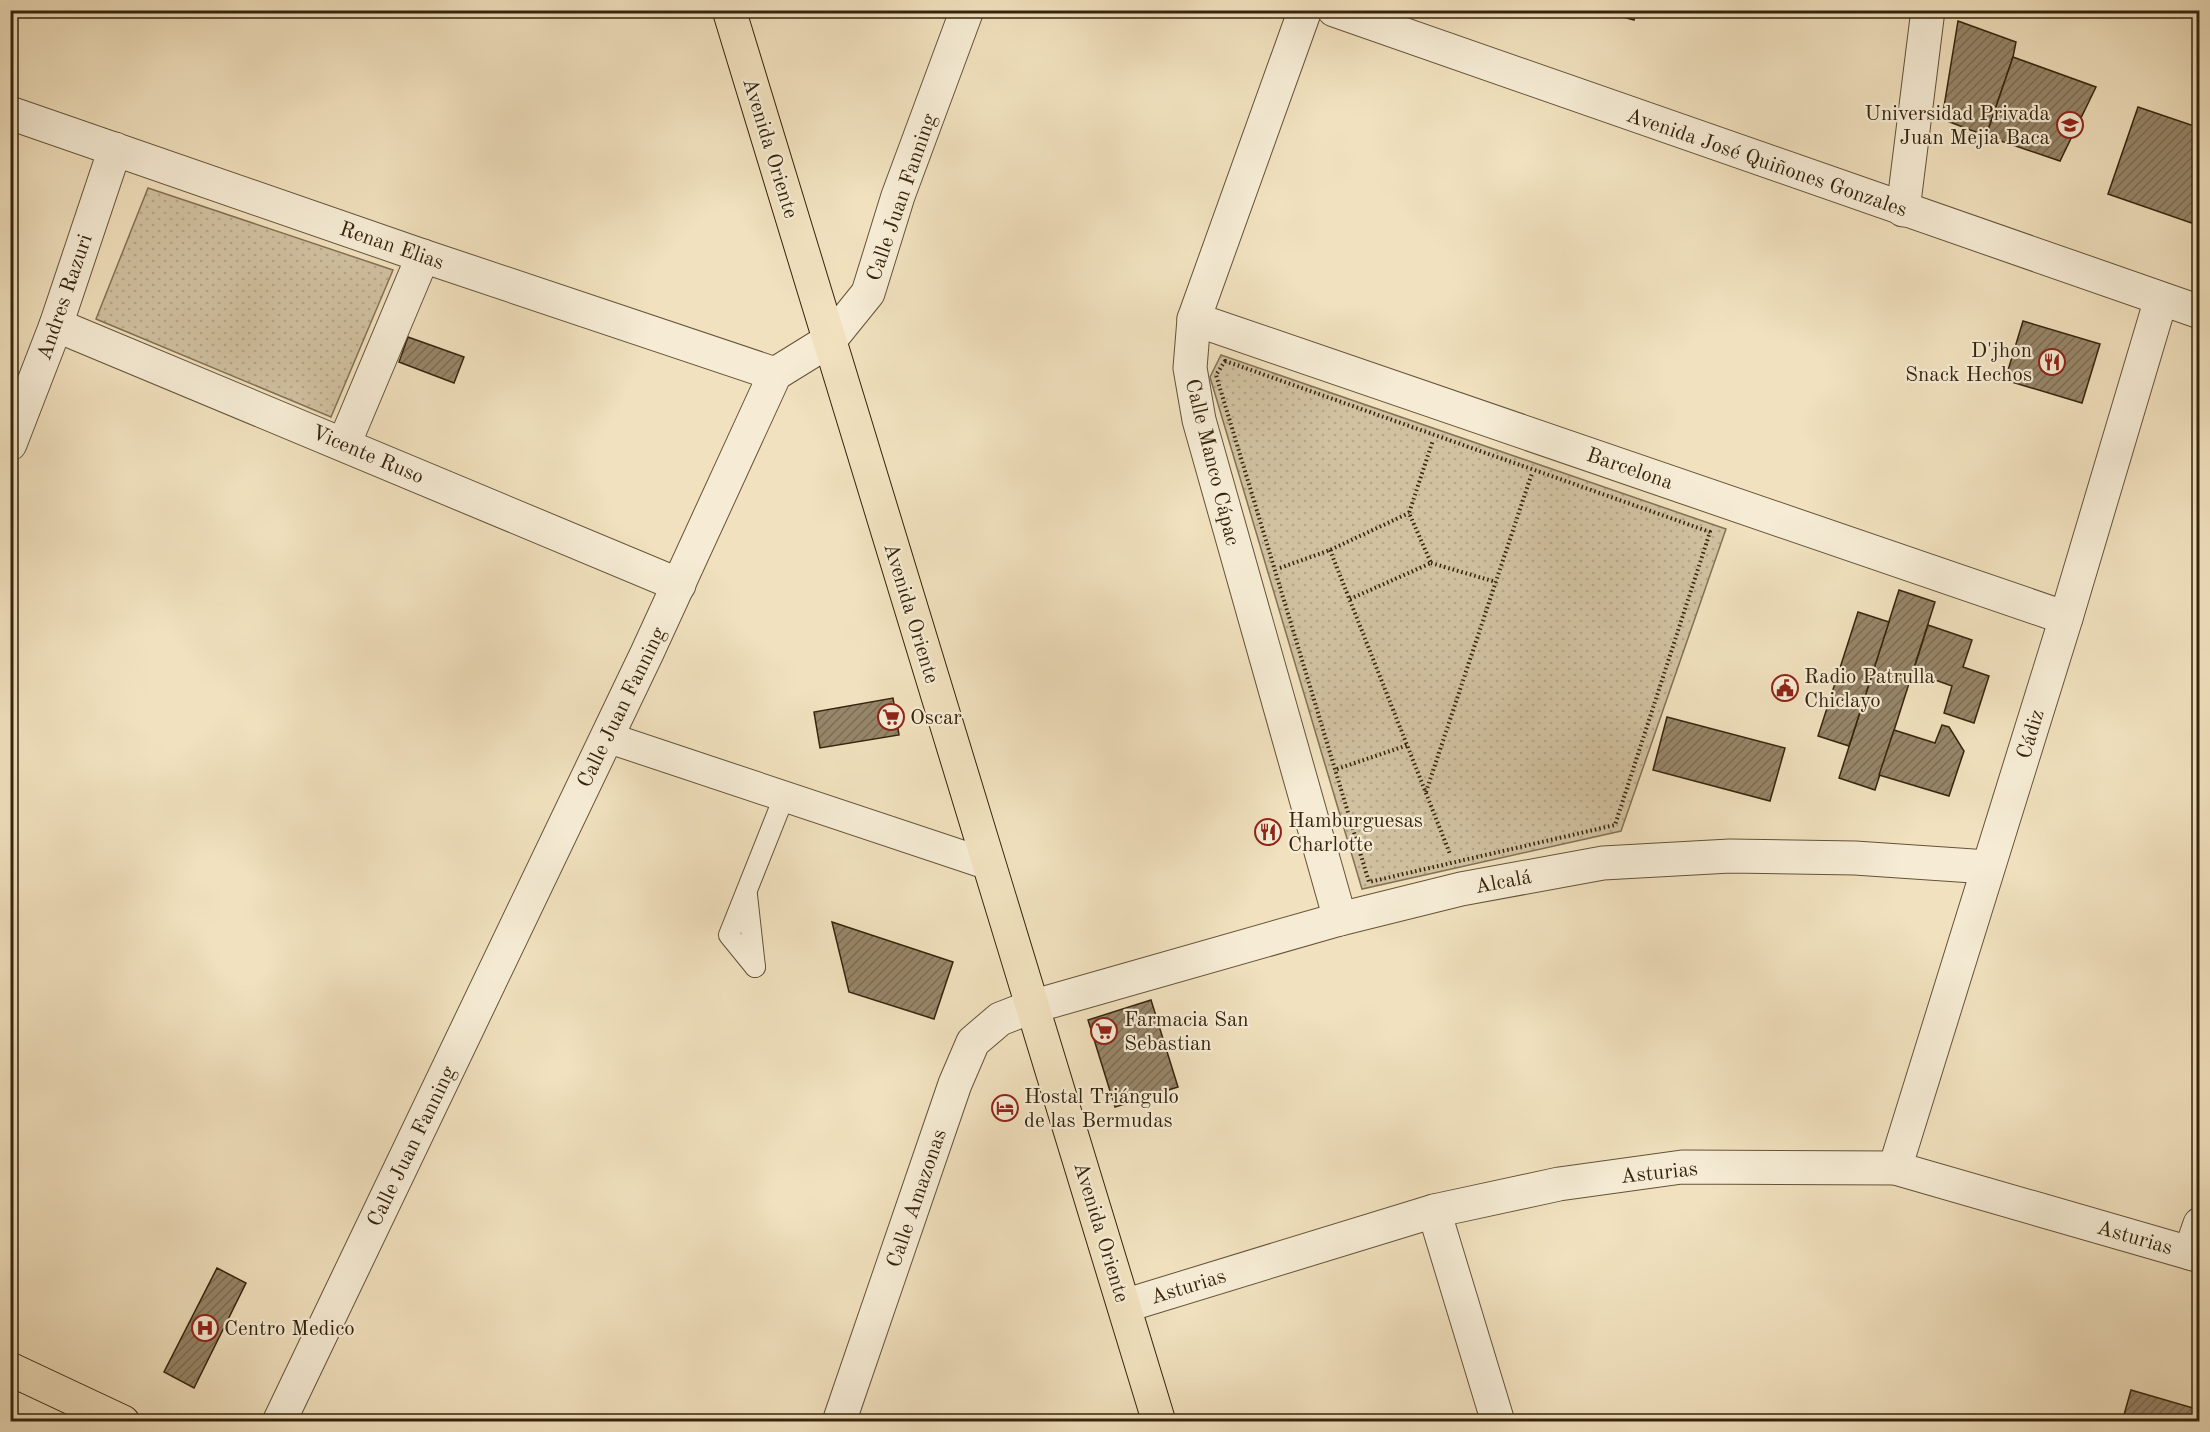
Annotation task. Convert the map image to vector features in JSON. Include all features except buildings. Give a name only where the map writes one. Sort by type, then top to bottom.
[{"type":"main road","name":"Avenida Oriente","points":[[729,10],[987,864],[1159,1422]]},
{"type":"main road","points":[[10,1370],[123,1422]]},
{"type":"street","name":"Calle Juan Fanning","points":[[279,1422],[679,585],[775,375],[830,340],[868,294],[898,196],[967,10]]},
{"type":"street","name":"Calle Manco Cápac","points":[[1305,10],[1194,319],[1190,368],[1199,420],[1340,919]]},
{"type":"street","name":"Avenida José Quiñones Gonzales","points":[[1334,10],[2199,312]]},
{"type":"street","points":[[1903,210],[1928,10]]},
{"type":"street","name":"Renan Elias","points":[[10,113],[775,375]]},
{"type":"street","name":"Andres Razuri","points":[[11,443],[56,325],[115,149]]},
{"type":"street","points":[[344,444],[423,256]]},
{"type":"street","name":"Cádiz","points":[[1895,1168],[2066,618],[2161,299]]},
{"type":"street","name":"Barcelona","points":[[1194,319],[2066,618]]},
{"type":"street","name":"Vicente Ruso","points":[[56,325],[679,585]]},
{"type":"street","points":[[606,737],[987,864]]},
{"type":"street","name":"Alcalá","points":[[1031,1007],[1340,919],[1461,889],[1603,862],[1730,856],[1832,857],[1988,867]]},
{"type":"street","name":"Calle Amazonas","points":[[839,1422],[955,1084],[973,1041],[1000,1019],[1031,1007]]},
{"type":"street","name":"Asturias","points":[[1124,1306],[1434,1211],[1559,1184],[1682,1167],[1895,1168],[2196,1244]]},
{"type":"street","points":[[1434,1211],[1498,1422]]},
{"type":"lane","points":[[746,892],[784,797]]},
{"type":"path","points":[[1225,361],[1434,435],[1710,531],[1615,825],[1369,882],[1216,375],[1225,361]]},
{"type":"path","points":[[1431,563],[1409,513],[1434,435]]},
{"type":"path","points":[[1426,792],[1533,469]]},
{"type":"path","points":[[1274,570],[1330,550],[1409,513]]},
{"type":"path","points":[[1330,550],[1454,863]]},
{"type":"path","points":[[1350,599],[1431,563],[1496,582]]},
{"type":"path","points":[[1334,770],[1408,745]]},
{"type":"shaded area","points":[[148,188],[393,270],[331,417],[96,319]]},
{"type":"shaded area","points":[[1221,355],[1726,529],[1621,831],[1362,889],[1210,377]]},
{"type":"place","name":"Universidad Privada Juan Mejia Baca","points":[[2070,125]]},
{"type":"place","name":"D'jhon Snack Hechos","points":[[2052,362]]},
{"type":"place","name":"Radio Patrulla Chiclayo","points":[[1785,688]]},
{"type":"place","name":"Oscar","points":[[891,717]]},
{"type":"place","name":"Hamburguesas Charlotte","points":[[1268,832]]},
{"type":"place","name":"Farmacia San Sebastian","points":[[1104,1031]]},
{"type":"place","name":"Hostal Triángulo de las Bermudas","points":[[1005,1108]]},
{"type":"place","name":"Centro Medico","points":[[205,1328]]}]
